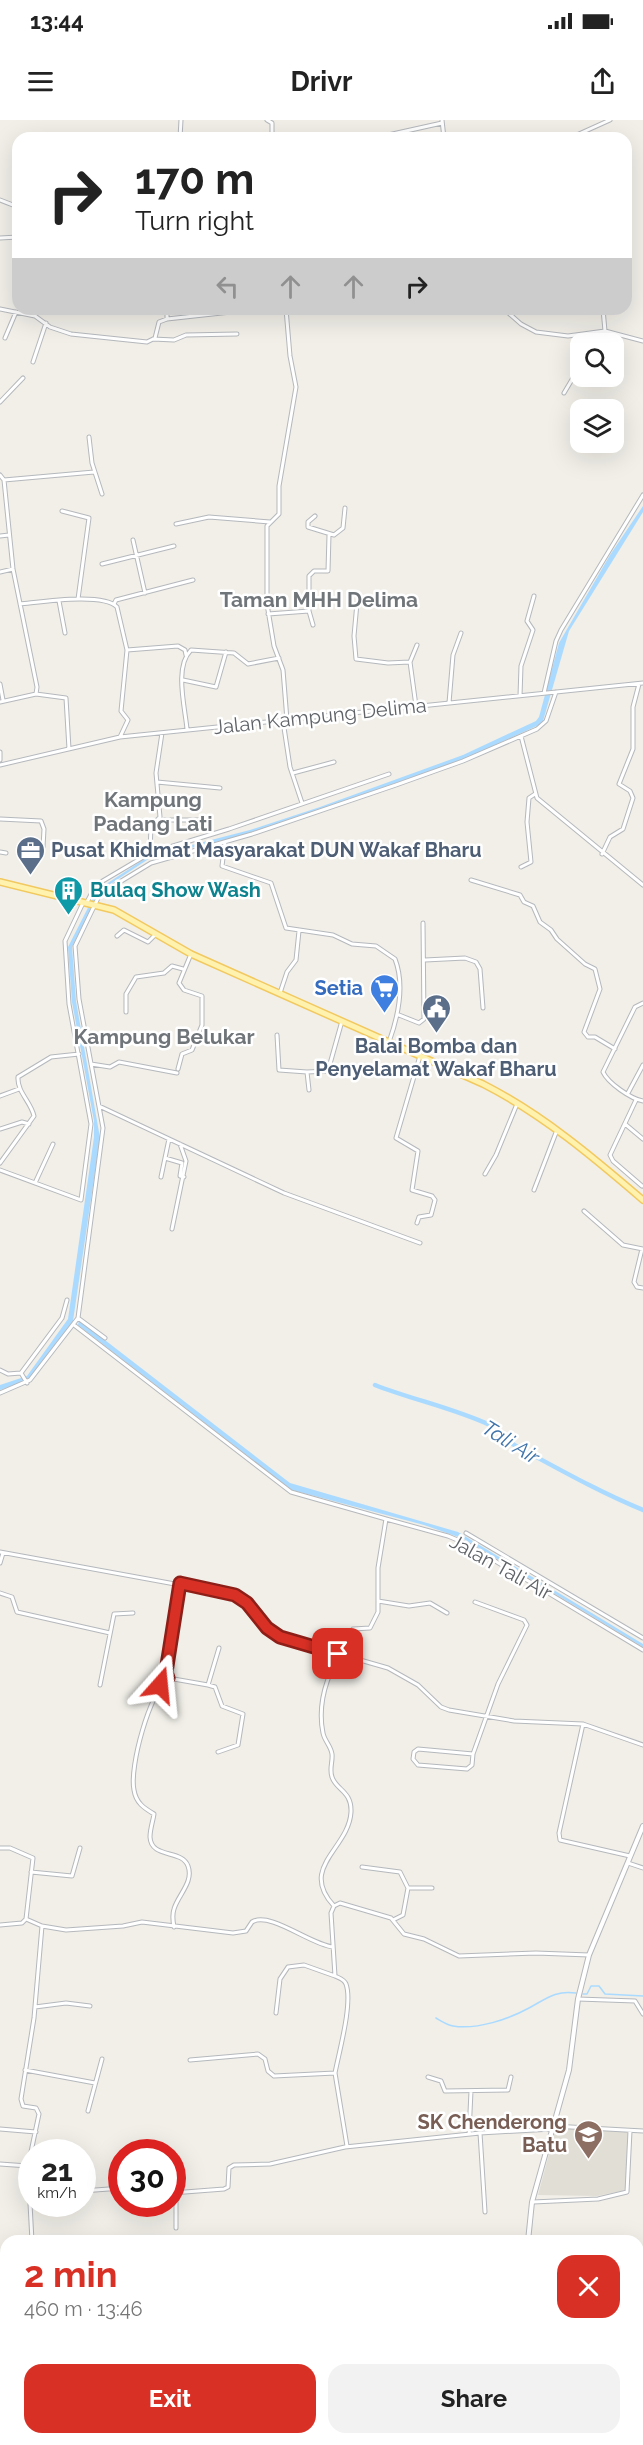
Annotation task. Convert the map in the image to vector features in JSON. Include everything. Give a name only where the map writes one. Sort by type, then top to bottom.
[{"type":"main road","points":[[0,882],[114,910],[191,954],[517,1102],[557,1129],[643,1200]]},
{"type":"street","points":[[583,132],[610,120]]},
{"type":"street","points":[[400,132],[442,122]]},
{"type":"street","points":[[5,338],[15,315]]},
{"type":"street","points":[[31,315],[71,334],[147,342],[153,339],[170,340],[186,335],[237,334]]},
{"type":"street","points":[[153,339],[159,322],[196,315]]},
{"type":"street","points":[[287,315],[290,356],[296,387],[295,405],[279,486],[279,514],[270,522],[267,531],[268,614],[283,670],[285,720],[293,773],[302,803]]},
{"type":"street","points":[[511,315],[521,324],[537,332],[568,336],[605,331],[643,341]]},
{"type":"street","points":[[604,315],[605,331]]},
{"type":"street","points":[[33,362],[46,323]]},
{"type":"street","points":[[0,402],[23,378]]},
{"type":"street","points":[[564,393],[570,383]]},
{"type":"street","points":[[89,437],[94,472],[102,494]]},
{"type":"street","points":[[36,694],[37,687],[20,604],[1,478],[94,472]]},
{"type":"street","points":[[544,693],[556,641],[561,630],[643,495]]},
{"type":"street","points":[[315,516],[308,522],[308,527],[329,535],[338,534],[343,528],[345,508]]},
{"type":"street","points":[[62,511],[89,518],[78,599]]},
{"type":"street","points":[[176,524],[209,517],[270,522]]},
{"type":"street","points":[[0,536],[9,535]]},
{"type":"street","points":[[313,625],[309,610],[309,576],[314,571],[327,572],[329,535]]},
{"type":"street","points":[[133,540],[145,593]]},
{"type":"street","points":[[102,564],[137,558],[174,546]]},
{"type":"street","points":[[0,572],[14,569]]},
{"type":"street","points":[[114,604],[116,600],[193,580]]},
{"type":"street","points":[[520,696],[521,666],[533,630],[527,621],[534,596]]},
{"type":"street","points":[[20,604],[78,599],[114,604]]},
{"type":"street","points":[[59,601],[65,633]]},
{"type":"street","points":[[357,603],[354,636],[356,659],[388,663],[410,662]]},
{"type":"street","points":[[114,604],[122,623],[127,650],[122,711],[128,720],[120,737]]},
{"type":"street","points":[[268,614],[309,610]]},
{"type":"street","points":[[449,703],[453,656],[461,633]]},
{"type":"street","points":[[416,706],[410,662],[417,645]]},
{"type":"street","points":[[127,650],[178,646],[184,650],[186,655],[182,680],[187,730]]},
{"type":"street","points":[[186,655],[193,649],[226,652],[235,654],[248,664],[279,658]]},
{"type":"street","points":[[182,680],[216,687],[226,652]]},
{"type":"street","points":[[0,684],[2,701],[36,694],[67,698],[69,749]]},
{"type":"street","points":[[602,854],[610,837],[622,829],[633,798],[630,791],[620,783],[633,748],[634,698],[641,684]]},
{"type":"street","name":"Jalan Kampung Delima","points":[[0,765],[120,737],[641,684]]},
{"type":"street","points":[[0,1393],[26,1382],[78,1318],[103,1128],[79,999],[75,946],[94,904],[105,889],[152,863],[225,842],[419,777],[521,736],[544,725],[555,692]]},
{"type":"street","points":[[159,820],[157,782],[162,733]]},
{"type":"street","points":[[521,736],[535,794],[540,801],[602,854],[643,885]]},
{"type":"street","points":[[0,752],[0,760]]},
{"type":"street","points":[[293,773],[334,762]]},
{"type":"street","points":[[0,1170],[81,1200],[91,1124],[69,1004],[64,941],[96,885],[150,852],[238,826],[389,774]]},
{"type":"street","points":[[157,782],[220,788]]},
{"type":"street","points":[[521,867],[531,862],[527,822],[529,798],[535,794]]},
{"type":"street","points":[[0,819],[41,821],[44,829],[43,847]]},
{"type":"street","points":[[150,852],[151,826],[159,820],[199,820]]},
{"type":"street","points":[[225,842],[222,866],[271,883],[285,927],[333,935],[352,944],[380,948],[393,956],[398,972],[399,1015],[389,1042]]},
{"type":"street","points":[[0,852],[6,853]]},
{"type":"street","points":[[471,880],[520,895],[524,902],[533,906],[540,922],[551,930],[557,939],[585,964],[595,969],[600,989],[584,1032],[588,1037],[595,1037],[615,1049]]},
{"type":"street","points":[[134,935],[140,923]]},
{"type":"street","points":[[399,1015],[419,1023],[424,1021],[423,923]]},
{"type":"street","points":[[117,936],[124,930],[148,942],[156,934]]},
{"type":"street","points":[[280,993],[287,972],[296,960],[299,931]]},
{"type":"street","points":[[91,1064],[111,1067],[119,1062],[177,1071],[182,1054],[192,1050],[202,1025],[204,999],[198,993],[181,987],[179,979],[191,954]]},
{"type":"street","points":[[425,960],[473,959],[480,969],[483,1008]]},
{"type":"street","points":[[126,1012],[126,994],[136,978],[164,973],[172,966],[183,969]]},
{"type":"street","points":[[643,1003],[635,1007],[603,1072],[608,1079],[636,1100],[643,1101]]},
{"type":"street","points":[[277,1035],[279,1070],[328,1071],[342,1021]]},
{"type":"street","points":[[0,1163],[34,1116],[19,1089],[18,1077],[50,1058],[79,1054]]},
{"type":"street","points":[[417,1223],[419,1217],[430,1215],[435,1200],[432,1196],[412,1190],[418,1151],[396,1138],[420,1056]]},
{"type":"street","points":[[628,1093],[643,1065]]},
{"type":"street","points":[[307,1072],[309,1090]]},
{"type":"street","points":[[0,1096],[19,1089]]},
{"type":"street","points":[[636,1100],[611,1152],[611,1159],[642,1185],[636,1194]]},
{"type":"street","points":[[485,1174],[496,1155],[517,1102]]},
{"type":"street","points":[[98,1105],[284,1193],[420,1243]]},
{"type":"street","points":[[0,1130],[22,1122],[29,1124]]},
{"type":"street","points":[[625,1124],[643,1139]]},
{"type":"street","points":[[534,1190],[557,1129]]},
{"type":"street","points":[[161,1178],[169,1139]]},
{"type":"street","points":[[35,1184],[53,1144]]},
{"type":"street","points":[[172,1229],[186,1161],[180,1144]]},
{"type":"street","points":[[165,1158],[182,1163],[180,1176],[184,1177]]},
{"type":"street","points":[[584,1211],[623,1245],[643,1249],[634,1281],[637,1287],[643,1288]]},
{"type":"street","points":[[0,1370],[8,1374],[21,1373],[62,1318],[67,1300]]},
{"type":"street","points":[[78,1318],[105,1338]]},
{"type":"street","name":"Jalan Tali Air","points":[[74,1324],[291,1492],[448,1536],[466,1544],[643,1650]]},
{"type":"street","points":[[21,1373],[26,1382]]},
{"type":"street","points":[[334,1906],[325,1896],[320,1881],[333,1849],[348,1825],[351,1812],[349,1798],[331,1774],[332,1754],[322,1730],[324,1695],[330,1668],[353,1629],[371,1628],[377,1615],[378,1568],[386,1519]]},
{"type":"street","name":"Jalan Tali Air","points":[[466,1533],[643,1638]]},
{"type":"street","points":[[0,1563],[1,1553],[180,1583],[235,1595],[247,1603],[267,1628],[280,1637],[388,1668],[426,1691],[441,1707],[486,1717],[551,1725],[582,1724],[643,1745]]},
{"type":"street","points":[[168,1678],[166,1672],[180,1583]]},
{"type":"street","points":[[0,1593],[12,1597],[16,1612],[110,1633]]},
{"type":"street","points":[[378,1601],[408,1606],[431,1603],[447,1613]]},
{"type":"street","points":[[473,1754],[418,1749],[414,1752],[413,1761],[418,1765],[468,1769],[472,1765],[473,1754],[486,1717],[527,1623],[475,1602]]},
{"type":"street","points":[[100,1685],[114,1614],[133,1613]]},
{"type":"street","points":[[208,1685],[219,1648]]},
{"type":"street","points":[[174,1928],[173,1909],[189,1880],[188,1866],[183,1859],[160,1852],[153,1846],[150,1837],[154,1814],[144,1809],[133,1789],[136,1753],[151,1702],[161,1683],[168,1678],[208,1685],[215,1688],[222,1706],[243,1714],[239,1744],[218,1752]]},
{"type":"street","points":[[582,1724],[559,1833],[560,1840],[631,1856]]},
{"type":"street","points":[[529,2235],[532,2202],[569,2070],[578,1999],[589,1955],[643,1826]]},
{"type":"street","points":[[0,1848],[32,1856],[26,1919],[22,1923],[0,1925]]},
{"type":"street","points":[[31,1872],[72,1876],[80,1848]]},
{"type":"street","points":[[628,1863],[643,1868]]},
{"type":"street","points":[[334,1906],[343,1903],[393,1920],[403,1915],[408,1888],[400,1872],[362,1867]]},
{"type":"street","points":[[408,1888],[432,1888]]},
{"type":"street","points":[[334,1906],[332,1913],[334,1976]]},
{"type":"street","points":[[26,1919],[42,1926],[66,1930],[123,1926],[142,1922],[174,1928],[239,1933],[246,1931],[252,1922],[259,1919],[286,1927],[309,1941],[333,1947]]},
{"type":"street","points":[[393,1920],[397,1929],[407,1936],[423,1939],[459,1956],[536,1953],[589,1955]]},
{"type":"street","points":[[34,2139],[38,2111],[23,2106],[21,2099],[35,2007],[42,1926]]},
{"type":"street","points":[[276,2013],[280,1979],[288,1967],[306,1965],[343,1980],[346,1987],[346,2026],[335,2073],[347,2146]]},
{"type":"street","points":[[578,1999],[630,2000],[638,2003],[643,2014]]},
{"type":"street","points":[[35,2007],[66,2003],[90,2006]]},
{"type":"street","points":[[190,2060],[258,2054],[265,2059],[268,2071],[274,2076],[335,2073]]},
{"type":"street","points":[[88,2111],[102,2059]]},
{"type":"street","points":[[25,2070],[95,2083]]},
{"type":"street","points":[[428,2077],[441,2081],[443,2091],[508,2090],[511,2077]]},
{"type":"street","points":[[469,2134],[471,2091]]},
{"type":"street","points":[[186,2192],[228,2187],[230,2166],[270,2164],[347,2146],[553,2128],[643,2131]]},
{"type":"street","points":[[0,2129],[36,2132]]},
{"type":"street","points":[[532,2202],[598,2199],[627,2192],[630,2131]]},
{"type":"street","points":[[480,2133],[485,2212]]},
{"type":"street","points":[[0,2164],[18,2165]]},
{"type":"street","points":[[32,2217],[32,2235]]},
{"type":"street","points":[[175,2217],[176,2228]]},
{"type":"shaded area","name":"SK Chenderong Batu","points":[[556,2128],[628,2132],[626,2190],[597,2196],[538,2195]]},
{"type":"water","points":[[643,506],[643,512],[569,631],[543,721],[539,725],[462,760],[252,833],[150,858],[100,891],[72,947],[76,1001],[100,1138],[73,1321],[30,1380],[0,1390],[0,1385],[27,1376],[68,1319],[94,1137],[94,1121],[72,1002],[68,947],[97,890],[149,856],[250,830],[320,807],[463,755],[536,721],[559,643],[610,555]]},
{"type":"water","points":[[79,1320],[290,1483],[458,1532],[643,1644],[643,1647],[464,1539],[424,1525],[292,1490],[78,1325]]},
{"type":"waterway","name":"Tali Air","points":[[375,1385],[492,1426],[516,1446],[594,1488],[643,1510]]},
{"type":"waterway","points":[[583,1994],[587,1994],[591,1986],[599,1986],[605,1994],[643,1996]]},
{"type":"waterway","points":[[436,2018],[453,2026],[482,2025],[512,2016],[556,1994],[576,1993]]},
{"type":"place","name":"Pusat Khidmat Masyarakat DUN Wakaf Bharu","points":[[30,876]]},
{"type":"place","name":"Bulaq Show Wash","points":[[69,916]]},
{"type":"place","name":"Setia","points":[[384,1014]]},
{"type":"place","name":"Balai Bomba dan Penyelamat Wakaf Bharu","points":[[436,1034]]},
{"type":"place","name":"SK Chenderong Batu","points":[[588,2160]]},
{"type":"district","name":"Taman MHH Delima","points":[[319,599]]},
{"type":"district","name":"Kampung Padang Lati","points":[[153,811]]},
{"type":"district","name":"Kampung Belukar","points":[[164,1036]]},
{"type":"route","points":[[160,1685],[168,1678],[166,1672],[180,1583],[235,1595],[247,1603],[267,1628],[280,1637],[295,1644],[338,1654]]}]
